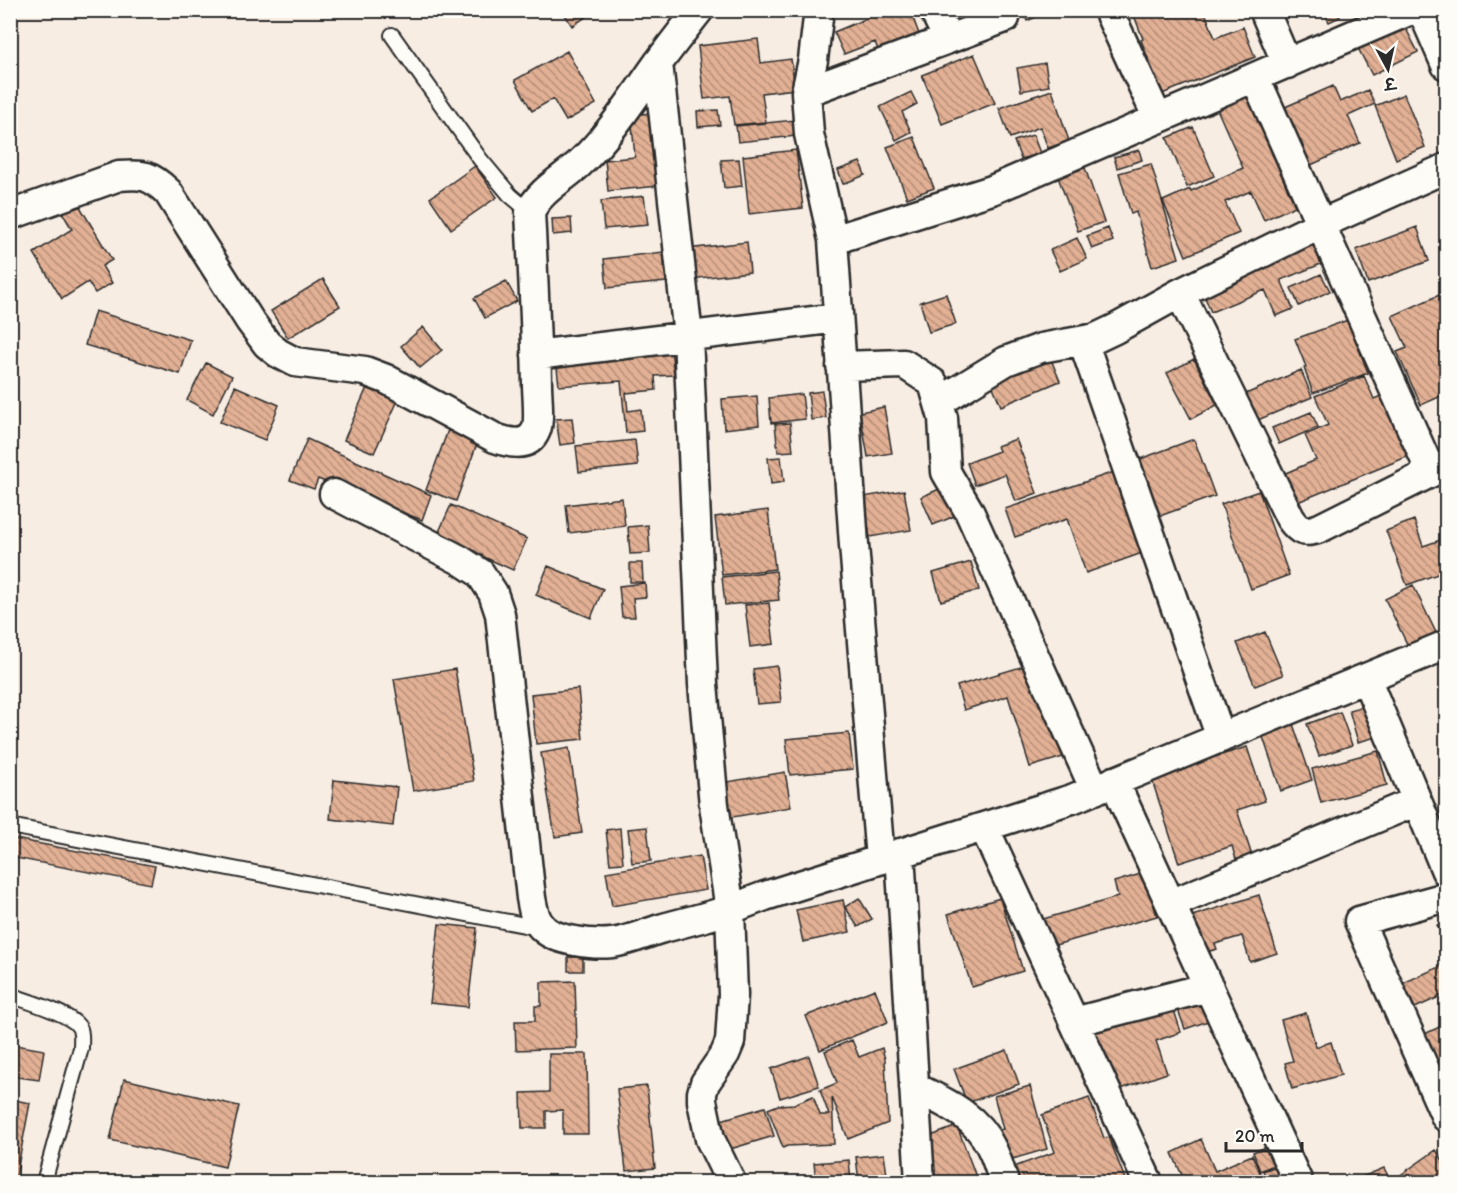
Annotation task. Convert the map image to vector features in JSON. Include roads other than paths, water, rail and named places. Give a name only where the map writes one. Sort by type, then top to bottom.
[{"type":"street","points":[[16,213],[119,176],[137,174],[154,179],[168,192],[250,321],[267,344],[278,353],[295,362],[365,371],[386,379],[495,438],[509,443],[520,443],[529,439],[536,430],[537,419],[530,212],[541,195],[582,161],[610,131],[699,10]]},
{"type":"street","points":[[818,10],[813,60],[806,92],[809,134],[833,240],[854,545],[914,1087],[920,1182]]},
{"type":"street","points":[[934,10],[948,39]]},
{"type":"street","points":[[1108,10],[1158,119]]},
{"type":"street","points":[[1264,10],[1287,64]]},
{"type":"street","points":[[833,240],[992,190],[1411,10]]},
{"type":"street","points":[[1422,10],[1446,65]]},
{"type":"street","points":[[806,92],[1005,18]]},
{"type":"street","points":[[658,63],[688,336],[703,684],[714,805],[730,909],[732,1022],[725,1054],[705,1083],[702,1101],[710,1139],[731,1182]]},
{"type":"street","points":[[1180,293],[1290,518],[1298,528],[1310,532],[1320,528],[1439,469],[1321,224],[1256,77]]},
{"type":"street","points":[[939,402],[1006,361],[1050,346],[1096,338],[1180,293],[1321,224],[1446,168]]},
{"type":"street","points":[[536,355],[838,318]]},
{"type":"street","points":[[1083,341],[1221,738]]},
{"type":"street","points":[[842,366],[904,364],[933,383],[943,418],[946,472],[969,511],[1105,786],[1171,904],[1298,1182]]},
{"type":"street","points":[[334,494],[480,573],[493,593],[500,614],[531,898],[537,920],[550,934],[592,943],[613,943],[730,909],[1072,799],[1446,645]]},
{"type":"street","points":[[1366,678],[1446,871]]},
{"type":"street","points":[[1171,904],[1417,801]]},
{"type":"street","points":[[984,827],[1148,1182]]},
{"type":"street","points":[[1446,897],[1359,921],[1446,1117]]},
{"type":"street","points":[[1074,1022],[1209,987]]},
{"type":"street","points":[[914,1087],[954,1107],[981,1130],[992,1147],[1004,1182]]},
{"type":"lane","points":[[392,35],[480,159],[510,195],[530,212]]},
{"type":"lane","points":[[10,826],[542,928]]},
{"type":"lane","points":[[10,995],[64,1015],[80,1028],[81,1048],[44,1182]]}]
